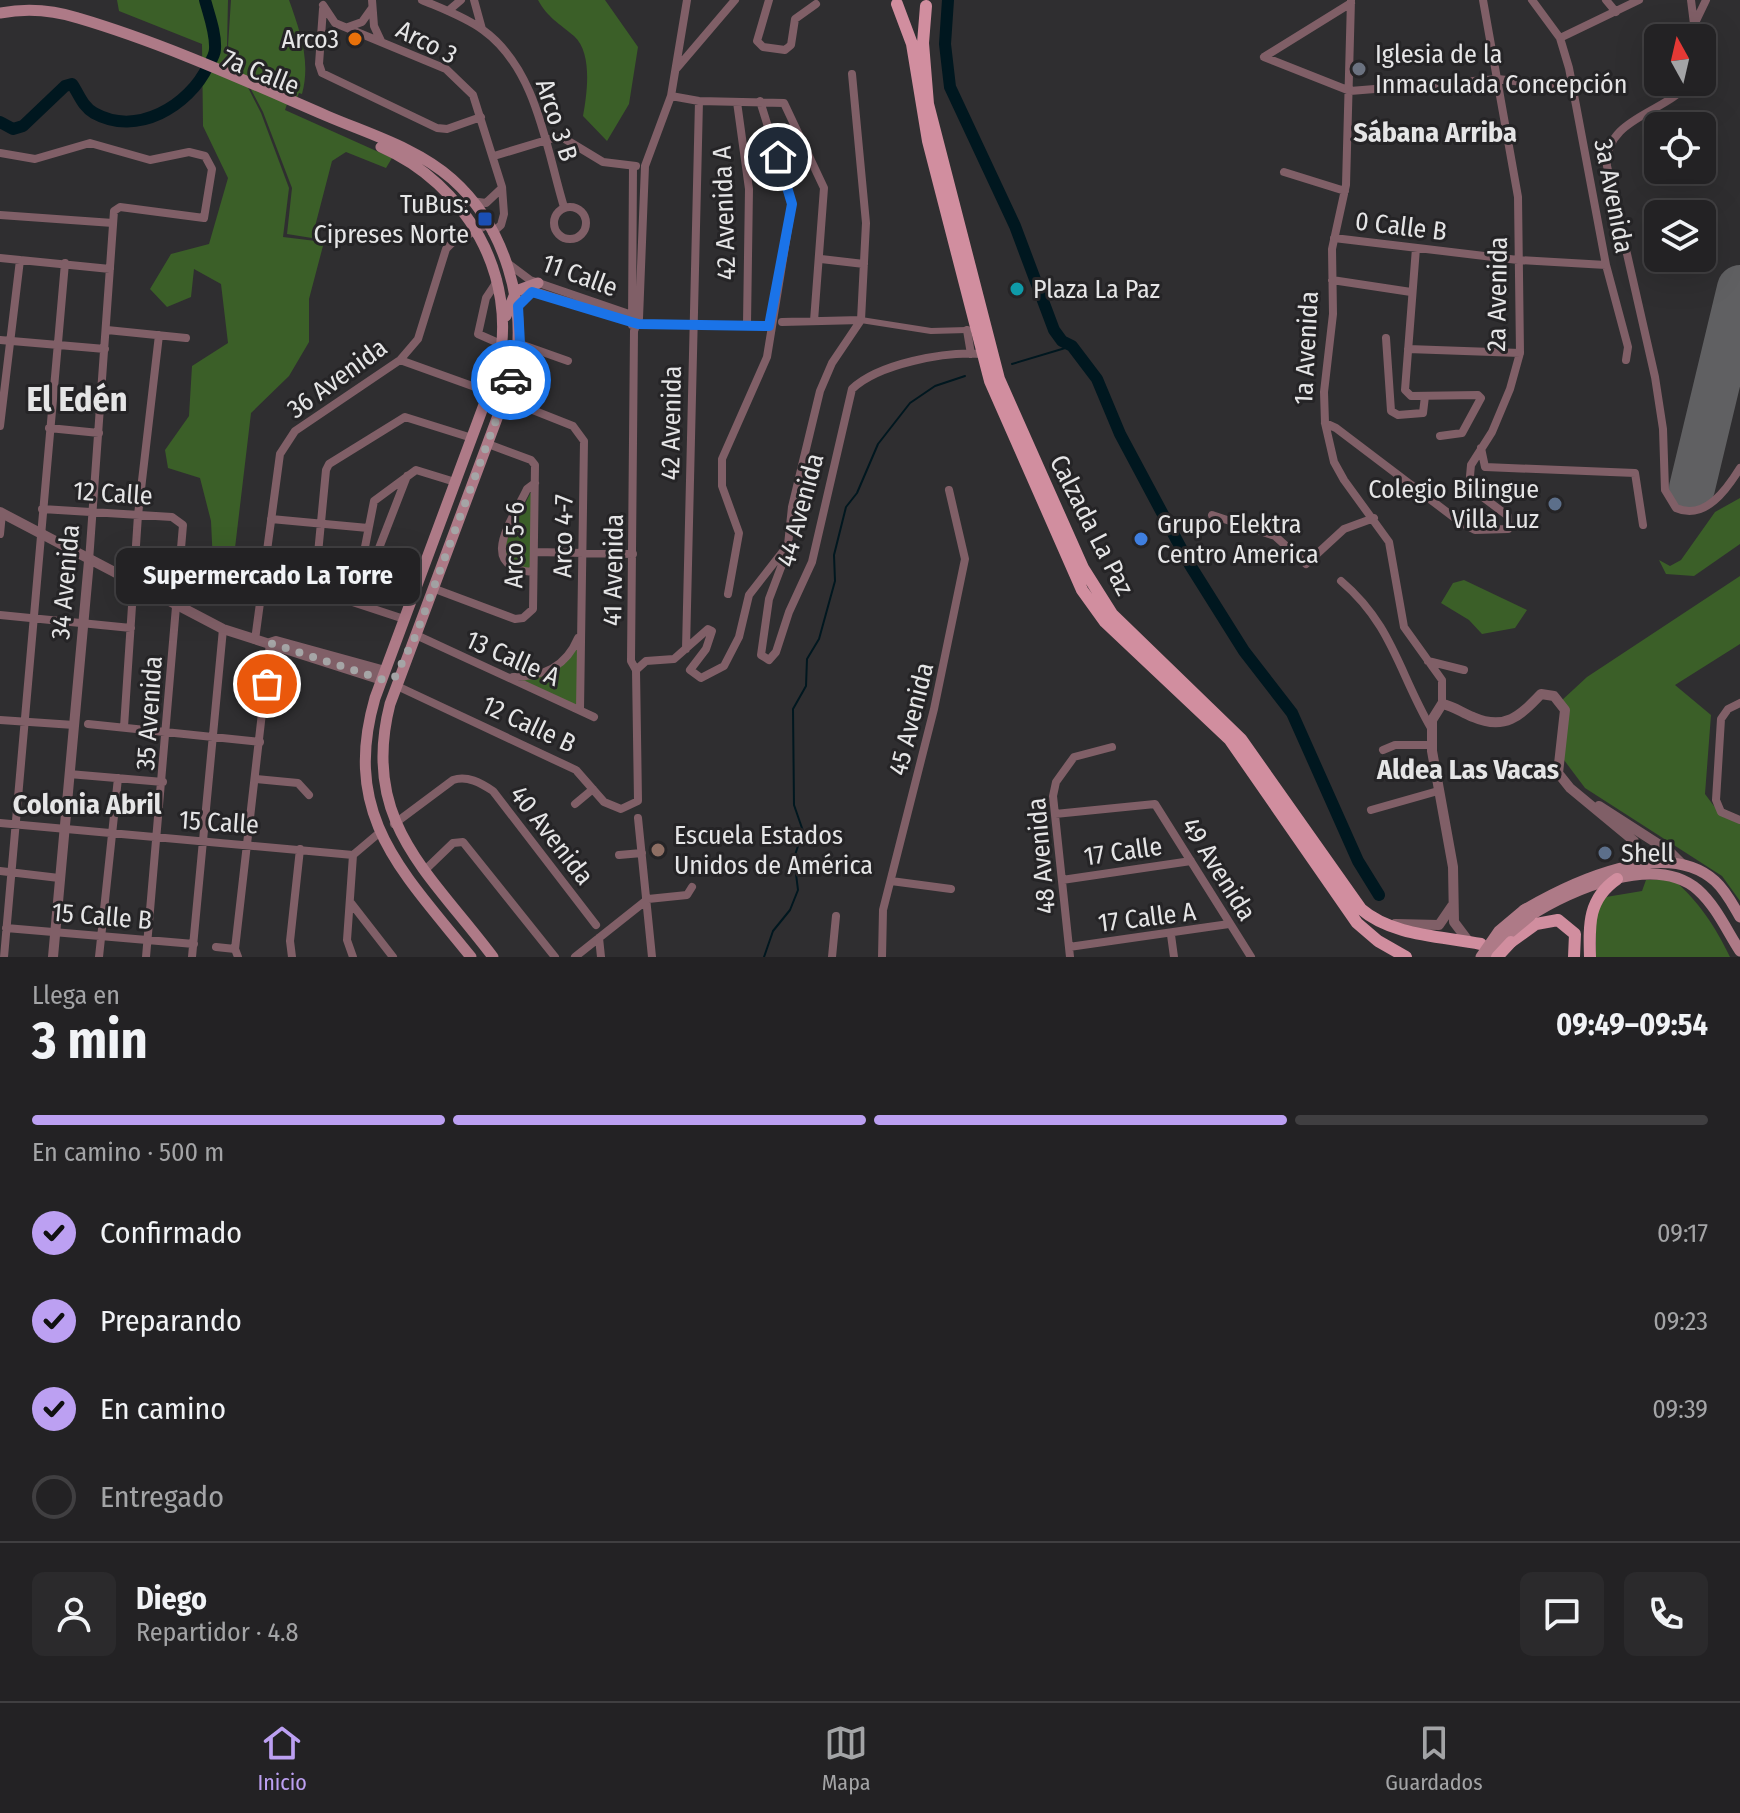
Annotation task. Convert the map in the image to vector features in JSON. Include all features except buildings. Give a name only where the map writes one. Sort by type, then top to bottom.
[{"type":"main road","points":[[896,2],[910,11],[929,3]]},
{"type":"main road","name":"Calzada La Paz","points":[[896,2],[912,44],[928,141],[976,354],[1090,605],[1223,731],[1352,918],[1378,941],[1406,957]]},
{"type":"main road","name":"Calzada La Paz","points":[[929,3],[923,43],[928,104],[996,368],[1083,568],[1112,614],[1241,739],[1361,909],[1381,924],[1479,950]]},
{"type":"main road","name":"7a Calle","points":[[0,13],[33,11],[77,17],[303,110],[403,158],[433,179],[457,204],[475,230],[498,279],[504,328]]},
{"type":"main road","points":[[303,110],[411,152],[453,179],[490,229],[516,291],[520,344],[505,399],[405,663],[385,724],[381,755],[387,801],[394,824],[425,870],[493,957]]},
{"type":"main road","points":[[433,179],[453,179]]},
{"type":"main road","points":[[471,957],[432,909],[379,833],[369,803],[363,754],[369,719],[383,675],[489,392],[503,345],[508,304],[516,291],[538,283]]},
{"type":"main road","points":[[481,412],[498,418]]},
{"type":"main road","points":[[446,506],[463,512]]},
{"type":"main road","points":[[412,598],[429,604]]},
{"type":"main road","points":[[383,675],[393,678],[405,663]]},
{"type":"main road","points":[[390,850],[403,840]]},
{"type":"main road","points":[[1361,909],[1368,922],[1388,934],[1479,950],[1499,931],[1555,893],[1629,865],[1649,862],[1683,865],[1714,880],[1740,917]]},
{"type":"main road","points":[[1527,913],[1617,879],[1662,873],[1688,882],[1712,905],[1740,951]]},
{"type":"main road","points":[[1590,957],[1589,927],[1594,903],[1599,893],[1617,879]]},
{"type":"main road","points":[[432,909],[448,897]]},
{"type":"main road","points":[[1506,952],[1536,924],[1558,920],[1575,934],[1574,957]]},
{"type":"street","name":"Arco 3 B","points":[[422,0],[482,29],[522,75],[564,207]]},
{"type":"street","points":[[448,11],[461,0]]},
{"type":"street","points":[[474,0],[482,29]]},
{"type":"street","points":[[687,0],[671,96],[699,101],[784,103],[824,188],[814,321]]},
{"type":"street","points":[[677,68],[735,0]]},
{"type":"street","points":[[769,0],[757,41],[763,47],[785,50],[791,45],[795,19],[816,4]]},
{"type":"street","name":"2a Avenida","points":[[1325,423],[1336,428],[1430,503],[1475,530],[1505,531],[1510,525],[1508,516],[1476,492],[1471,465],[1510,389],[1520,353],[1518,197],[1483,0]]},
{"type":"street","name":"3a Avenida","points":[[1532,0],[1560,38],[1573,88],[1606,265],[1628,347],[1626,360]]},
{"type":"street","points":[[1606,0],[1616,12]]},
{"type":"street","points":[[1560,38],[1639,0]]},
{"type":"street","points":[[1691,0],[1694,24]]},
{"type":"street","points":[[1694,24],[1706,0]]},
{"type":"street","points":[[1351,1],[1264,57],[1350,91],[1498,79],[1573,88]]},
{"type":"street","name":"1a Avenida","points":[[1351,1],[1345,191],[1334,238],[1325,423],[1334,462],[1389,542],[1404,627],[1442,680],[1442,704]]},
{"type":"street","points":[[321,33],[335,23],[323,2]]},
{"type":"street","points":[[323,2],[319,64],[322,73],[437,128],[447,129],[481,117]]},
{"type":"street","points":[[348,27],[362,22],[372,3]]},
{"type":"street","points":[[372,3],[374,26],[382,42]]},
{"type":"street","name":"Arco 3","points":[[335,23],[446,69],[473,95],[502,187],[504,214],[501,225],[490,229]]},
{"type":"street","points":[[852,74],[856,146],[865,195],[861,320]]},
{"type":"street","name":"41 Avenida","points":[[636,322],[645,166],[671,96]]},
{"type":"street","points":[[1675,96],[1643,113],[1615,137],[1608,152],[1607,166],[1655,377],[1663,429],[1665,490],[1676,508],[1692,511],[1712,503],[1740,468]]},
{"type":"street","name":"42 Avenida","points":[[686,650],[699,101]]},
{"type":"street","points":[[728,594],[739,533],[722,486],[722,459],[762,373],[782,271],[791,196],[760,101]]},
{"type":"street","name":"42 Avenida A","points":[[737,102],[749,189],[747,324]]},
{"type":"street","points":[[494,156],[560,136],[603,162],[645,166]]},
{"type":"street","name":"34 Avenida","points":[[0,153],[35,159],[90,143],[150,160],[189,152],[205,156],[212,169],[204,218],[120,207],[114,211],[89,561],[53,957]]},
{"type":"street","name":"41 Avenida","points":[[633,166],[636,322],[631,661],[636,670],[640,794],[634,806]]},
{"type":"street","points":[[1284,172],[1345,191]]},
{"type":"street","points":[[471,201],[486,203],[502,187]]},
{"type":"street","name":"Arco 3 B","points":[[564,207],[575,207],[586,219],[584,230],[576,238],[561,237],[554,229],[556,213],[564,207]]},
{"type":"street","points":[[0,215],[113,223]]},
{"type":"street","points":[[475,230],[490,229]]},
{"type":"street","name":"36 Avenida","points":[[255,640],[280,454],[285,441],[295,431],[400,360],[418,339],[446,254],[457,241],[475,230]]},
{"type":"street","name":"0 Calle B","points":[[1334,238],[1518,260],[1606,265]]},
{"type":"street","points":[[1416,248],[1405,390],[1411,396],[1478,395],[1481,398],[1462,433],[1440,436]]},
{"type":"street","points":[[0,258],[110,269]]},
{"type":"street","points":[[821,259],[864,264]]},
{"type":"street","points":[[0,426],[20,260]]},
{"type":"street","name":"11 Calle","points":[[505,261],[538,283],[636,322]]},
{"type":"street","points":[[4,957],[55,345],[65,263]]},
{"type":"street","points":[[498,279],[486,298],[478,334],[503,345]]},
{"type":"street","points":[[1332,280],[1411,292]]},
{"type":"street","name":"11 Calle","points":[[518,306],[526,295],[538,292],[636,322]]},
{"type":"street","points":[[782,322],[861,320],[931,331],[967,330],[976,354]]},
{"type":"street","name":"44 Avenida","points":[[686,650],[706,629],[712,631],[711,640],[691,665],[692,674],[701,678],[724,666],[739,637],[749,595],[788,545],[792,507],[820,391],[832,363],[861,320]]},
{"type":"street","points":[[636,322],[769,326]]},
{"type":"street","points":[[107,330],[186,338]]},
{"type":"street","points":[[124,727],[138,515],[159,335]]},
{"type":"street","points":[[1386,338],[1391,411],[1398,415],[1423,413],[1425,396]]},
{"type":"street","points":[[0,340],[105,349]]},
{"type":"street","points":[[520,344],[568,361]]},
{"type":"street","points":[[1408,349],[1520,353]]},
{"type":"street","name":"44 Avenida","points":[[780,556],[783,562],[769,599],[761,655],[769,660],[776,652],[789,612],[812,562],[852,389],[863,378],[888,367],[976,354]]},
{"type":"street","points":[[400,360],[489,392]]},
{"type":"street","name":"Arco 4-7","points":[[505,399],[573,426],[584,441],[580,710]]},
{"type":"street","points":[[404,619],[319,591],[314,578],[329,464],[398,421],[414,417],[472,438]]},
{"type":"street","points":[[49,428],[99,433]]},
{"type":"street","name":"Arco 5-6","points":[[435,589],[519,619],[533,609],[536,469],[531,460],[488,444]]},
{"type":"street","points":[[1481,448],[1485,467],[1635,473],[1643,525]]},
{"type":"street","points":[[420,577],[374,561],[365,547],[376,496],[408,473],[422,470],[455,482]]},
{"type":"street","points":[[374,561],[408,473]]},
{"type":"street","points":[[533,572],[505,564],[501,547],[527,489],[535,483]]},
{"type":"street","name":"45 Avenida","points":[[882,957],[882,919],[956,616],[965,559],[949,490]]},
{"type":"street","name":"12 Calle","points":[[42,509],[180,521]]},
{"type":"street","points":[[0,534],[1,512],[223,629],[383,675]]},
{"type":"street","points":[[1212,515],[1275,536],[1306,564],[1344,529],[1374,518]]},
{"type":"street","points":[[271,519],[368,528]]},
{"type":"street","name":"35 Avenida","points":[[146,957],[183,528],[180,521]]},
{"type":"street","points":[[535,552],[633,554]]},
{"type":"street","points":[[1341,581],[1369,607],[1381,625],[1398,654],[1431,728]]},
{"type":"street","points":[[0,615],[131,628]]},
{"type":"street","points":[[192,957],[223,629]]},
{"type":"street","points":[[508,678],[528,677],[552,670],[567,657],[581,632]]},
{"type":"street","name":"13 Calle A","points":[[416,635],[594,717]]},
{"type":"street","points":[[216,947],[237,953],[270,643]]},
{"type":"street","points":[[636,670],[646,661],[674,659],[686,650]]},
{"type":"street","points":[[1427,661],[1464,670]]},
{"type":"street","name":"12 Calle B","points":[[397,686],[576,770],[614,808],[634,806]]},
{"type":"street","points":[[1479,950],[1454,924],[1453,867],[1438,791],[1431,728],[1436,710],[1442,704],[1474,718],[1507,723],[1515,721],[1541,694],[1554,696],[1564,707],[1565,714],[1558,773],[1576,793],[1634,841],[1637,850],[1629,865]]},
{"type":"street","points":[[1740,703],[1724,712],[1721,719],[1717,807],[1740,820]]},
{"type":"street","points":[[0,720],[74,725]]},
{"type":"street","points":[[88,724],[260,742]]},
{"type":"street","points":[[1383,750],[1395,745],[1432,745]]},
{"type":"street","name":"48 Avenida","points":[[1070,952],[1054,787],[1074,757],[1112,747]]},
{"type":"street","points":[[69,774],[163,782]]},
{"type":"street","points":[[99,957],[118,778]]},
{"type":"street","points":[[256,779],[298,783],[309,795]]},
{"type":"street","name":"40 Avenida","points":[[394,824],[453,780],[469,780],[493,791],[596,925]]},
{"type":"street","points":[[575,804],[593,789]]},
{"type":"street","points":[[1371,810],[1438,791]]},
{"type":"street","points":[[1576,793],[1625,821],[1683,865]]},
{"type":"street","name":"49 Avenida","points":[[1055,814],[1152,803],[1251,957]]},
{"type":"street","points":[[638,818],[652,957]]},
{"type":"street","name":"15 Calle","points":[[0,823],[353,855]]},
{"type":"street","points":[[353,957],[347,940],[353,855],[379,833]]},
{"type":"street","points":[[425,870],[453,843],[463,842],[555,957]]},
{"type":"street","points":[[292,957],[290,941],[300,849]]},
{"type":"street","points":[[619,855],[642,853]]},
{"type":"street","name":"17 Calle","points":[[1062,880],[1191,861]]},
{"type":"street","points":[[0,871],[59,878]]},
{"type":"street","points":[[891,881],[951,889]]},
{"type":"street","points":[[575,957],[648,899],[687,895],[692,887]]},
{"type":"street","points":[[1381,924],[1435,926],[1445,920],[1454,900]]},
{"type":"street","points":[[351,903],[393,957]]},
{"type":"street","points":[[832,957],[836,916]]},
{"type":"street","name":"17 Calle A","points":[[1070,952],[1229,924]]},
{"type":"street","name":"15 Calle B","points":[[6,928],[194,944]]},
{"type":"street","points":[[1171,935],[1174,957]]},
{"type":"street","points":[[599,938],[601,957]]},
{"type":"green space","points":[[117,0],[228,0],[227,46],[261,113],[289,188],[283,237],[324,242],[309,299],[309,342],[289,376],[251,413],[235,548],[214,585],[211,521],[200,478],[168,468],[165,450],[189,416],[192,366],[228,343],[221,284],[194,269],[191,297],[167,307],[150,289],[171,254],[209,244],[228,178],[203,126],[202,44],[119,11]]},
{"type":"green space","points":[[231,0],[289,0],[300,35],[305,70],[302,94],[299,93],[296,100],[289,98],[285,110],[392,158],[386,168],[346,152],[332,161],[312,238],[287,234],[292,188],[263,112],[228,46]]},
{"type":"green space","points":[[538,0],[605,0],[638,47],[629,104],[607,141],[583,116],[587,74],[580,43],[550,16]]},
{"type":"green space","points":[[533,488],[532,569],[512,566],[503,548]]},
{"type":"green space","points":[[1740,498],[1740,544],[1694,576],[1666,574],[1659,560],[1670,566],[1681,560],[1715,512]]},
{"type":"green space","points":[[1740,576],[1740,644],[1675,685],[1711,715],[1705,794],[1714,806],[1740,819],[1740,901],[1722,876],[1585,788],[1564,760],[1560,702],[1587,677]]},
{"type":"green space","points":[[1464,580],[1527,610],[1515,628],[1482,634],[1469,620],[1441,603],[1453,583]]},
{"type":"green space","points":[[579,645],[577,707],[518,679],[553,673]]},
{"type":"green space","points":[[1673,879],[1706,915],[1730,957],[1596,957],[1596,912],[1606,897],[1642,891],[1646,880]]},
{"type":"waterway","points":[[0,122],[13,129],[23,126],[65,86],[72,84],[90,110],[110,120],[144,119],[160,114],[188,94],[212,60],[215,43],[205,0]]},
{"type":"waterway","points":[[948,0],[945,44],[950,87],[1015,226],[1054,330],[1062,341],[1072,346],[1097,379],[1120,434],[1190,565],[1244,651],[1292,713],[1358,861],[1379,895]]},
{"type":"waterway","points":[[1012,364],[1072,346]]},
{"type":"waterway","points":[[764,957],[773,931],[790,910],[798,890],[794,858],[803,831],[794,805],[793,709],[806,686],[807,659],[819,639],[835,581],[834,555],[846,507],[857,493],[878,444],[910,403],[935,386],[965,376]]},
{"type":"runway","points":[[1692,488],[1740,288]]},
{"type":"way so far","points":[[267,684],[270,643],[275,648],[384,680],[395,677],[405,663],[416,635],[511,380]]},
{"type":"place","name":"Arco3","points":[[355,39]]},
{"type":"place","name":"Iglesia de la Inmaculada Concepción","points":[[1359,69]]},
{"type":"place","name":"TuBus: Cipreses Norte","points":[[485,219]]},
{"type":"place","name":"Plaza La Paz","points":[[1017,289]]},
{"type":"place","name":"Colegio Bilingue Villa Luz","points":[[1555,504]]},
{"type":"place","name":"Grupo Elektra Centro America","points":[[1141,539]]},
{"type":"place","name":"Supermercado La Torre","points":[[267,684]]},
{"type":"place","name":"Escuela Estados Unidos de América","points":[[658,850]]},
{"type":"place","name":"Shell","points":[[1605,853]]},
{"type":"district","name":"Sábana Arriba","points":[[1435,132]]},
{"type":"district","name":"El Edén","points":[[77,399]]},
{"type":"district","name":"Aldea Las Vacas","points":[[1468,769]]},
{"type":"district","name":"Colonia Abril","points":[[87,804]]},
{"type":"route","points":[[511,380],[520,344],[518,306],[532,292],[638,324],[769,326],[775,310],[792,204],[778,157]]}]
